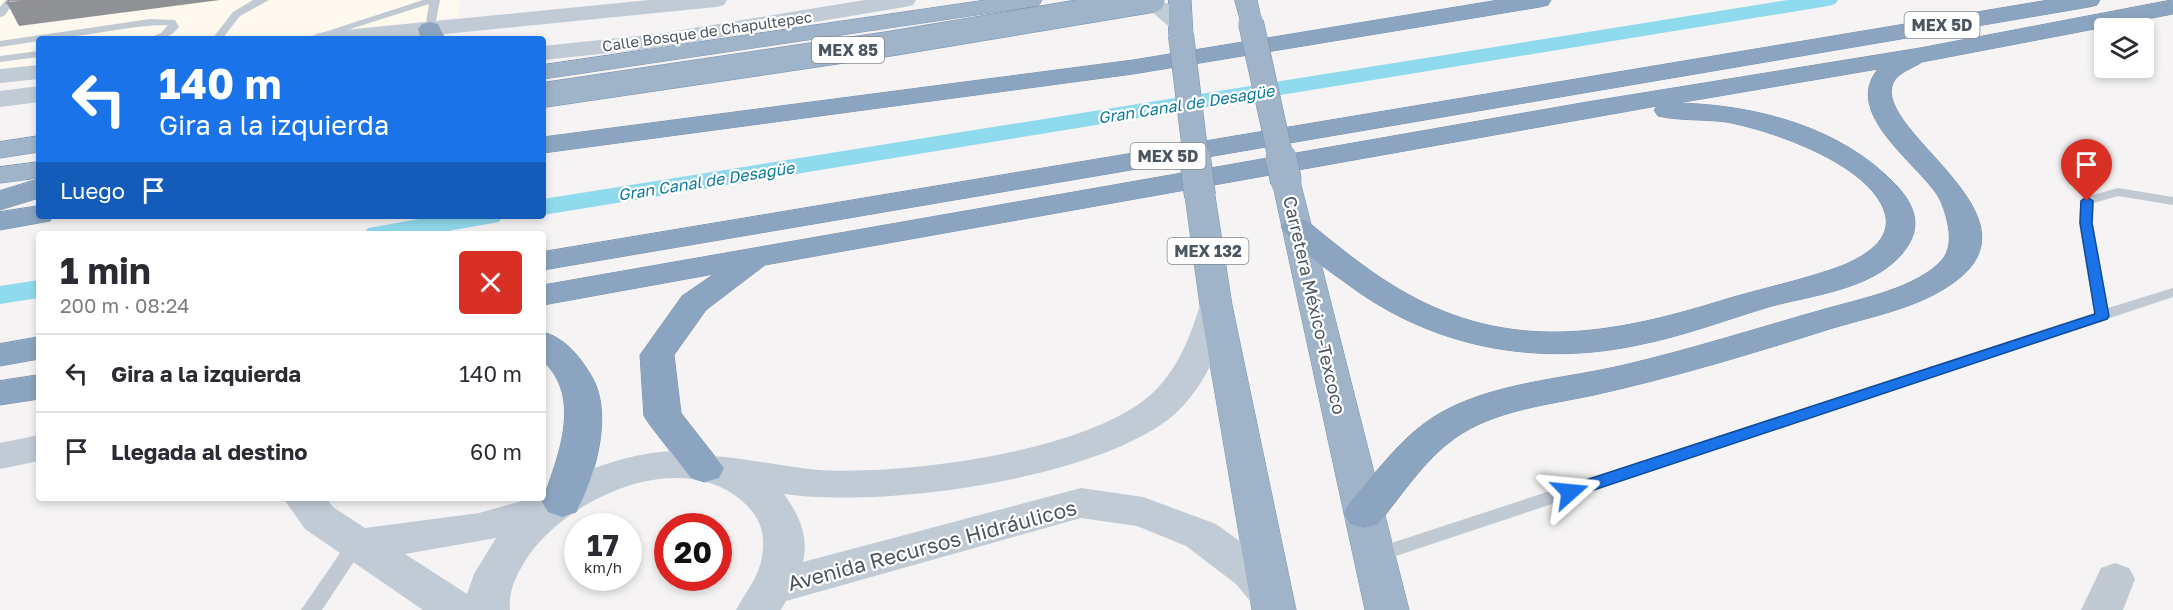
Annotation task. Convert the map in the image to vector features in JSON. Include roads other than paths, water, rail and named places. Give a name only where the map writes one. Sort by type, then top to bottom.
[{"type":"highway","name":"MEX 85","points":[[546,72],[1031,0]]},
{"type":"highway","name":"MEX 85","points":[[546,95],[888,44],[1151,0]]},
{"type":"highway","name":"MEX 132","points":[[1180,0],[1181,30],[1200,196],[1216,305]]},
{"type":"highway","points":[[546,123],[743,95],[1155,47],[1440,0]]},
{"type":"highway","points":[[546,145],[1132,67],[1540,0]]},
{"type":"highway","name":"MEX 5D","points":[[546,260],[2089,0]]},
{"type":"highway","points":[[546,294],[1587,110],[1920,55],[2173,7]]},
{"type":"highway","name":"Carretera México-Texcoco","points":[[1249,11],[1296,226],[1387,610]]},
{"type":"highway","points":[[1364,513],[1410,461],[1443,429],[1490,406],[1690,361],[1890,300],[1928,285],[1955,268],[1965,249],[1966,223],[1954,197],[1897,129],[1881,105],[1878,89],[1896,66],[1920,55]]},
{"type":"highway","points":[[1296,226],[1375,291],[1421,317],[1476,335],[1536,343],[1598,341],[1652,332],[1856,272],[1887,254],[1902,230],[1898,206],[1878,179],[1845,156],[1807,137],[1772,125],[1727,115],[1674,110],[1587,110]]},
{"type":"highway","points":[[0,150],[36,144]]},
{"type":"highway","points":[[0,175],[36,170]]},
{"type":"highway","points":[[0,202],[36,189]]},
{"type":"highway","points":[[0,202],[36,198]]},
{"type":"highway","points":[[0,221],[36,215]]},
{"type":"highway","points":[[710,469],[663,416],[657,355],[694,303],[760,257]]},
{"type":"highway","points":[[1216,305],[1272,602]]},
{"type":"highway","points":[[546,345],[562,357],[574,372],[581,389],[584,407],[581,445],[555,505]]},
{"type":"highway","points":[[0,354],[36,348]]},
{"type":"highway","points":[[0,393],[36,387]]},
{"type":"main road","name":"Calle Bosque de Chapultepec","points":[[388,36],[431,34],[716,0]]},
{"type":"main road","name":"Calle Bosque de Chapultepec","points":[[546,53],[657,41],[905,0]]},
{"type":"main road","points":[[1151,0],[1168,12],[1181,30]]},
{"type":"main road","points":[[0,76],[36,72]]},
{"type":"main road","points":[[0,99],[36,94]]},
{"type":"main road","points":[[356,545],[479,528],[555,505],[597,483],[632,471],[675,465],[823,484],[919,480],[1013,464],[1100,439],[1140,421],[1167,400],[1203,345],[1216,305]]},
{"type":"main road","points":[[0,456],[36,449]]},
{"type":"main road","points":[[710,469],[745,481],[768,500],[782,525],[784,555],[766,598]]},
{"type":"main road","points":[[305,501],[319,518],[356,545],[457,610]]},
{"type":"main road","name":"Avenida Recursos Hidráulicos","points":[[766,598],[1081,503],[1143,512],[1201,535],[1251,572],[1272,602]]},
{"type":"main road","points":[[488,610],[487,604],[496,572],[518,536],[555,505]]},
{"type":"lane","points":[[219,36],[224,27],[243,8],[264,0]]},
{"type":"lane","points":[[318,36],[434,0],[431,34]]},
{"type":"lane","points":[[55,36],[150,22],[171,22],[174,27],[159,36]]},
{"type":"lane","points":[[0,44],[36,39]]},
{"type":"lane","points":[[0,59],[36,54]]},
{"type":"lane","points":[[2102,316],[2086,223],[2087,201],[2118,192],[2173,201]]},
{"type":"lane","points":[[1374,556],[2173,292]]},
{"type":"lane","points":[[311,610],[356,545]]},
{"type":"waterway","name":"Gran Canal de Desagüe","points":[[546,207],[1828,0]]},
{"type":"waterway","name":"Gran Canal de Desagüe","points":[[396,231],[470,219]]},
{"type":"waterway","name":"Gran Canal de Desagüe","points":[[0,295],[36,289]]}]
